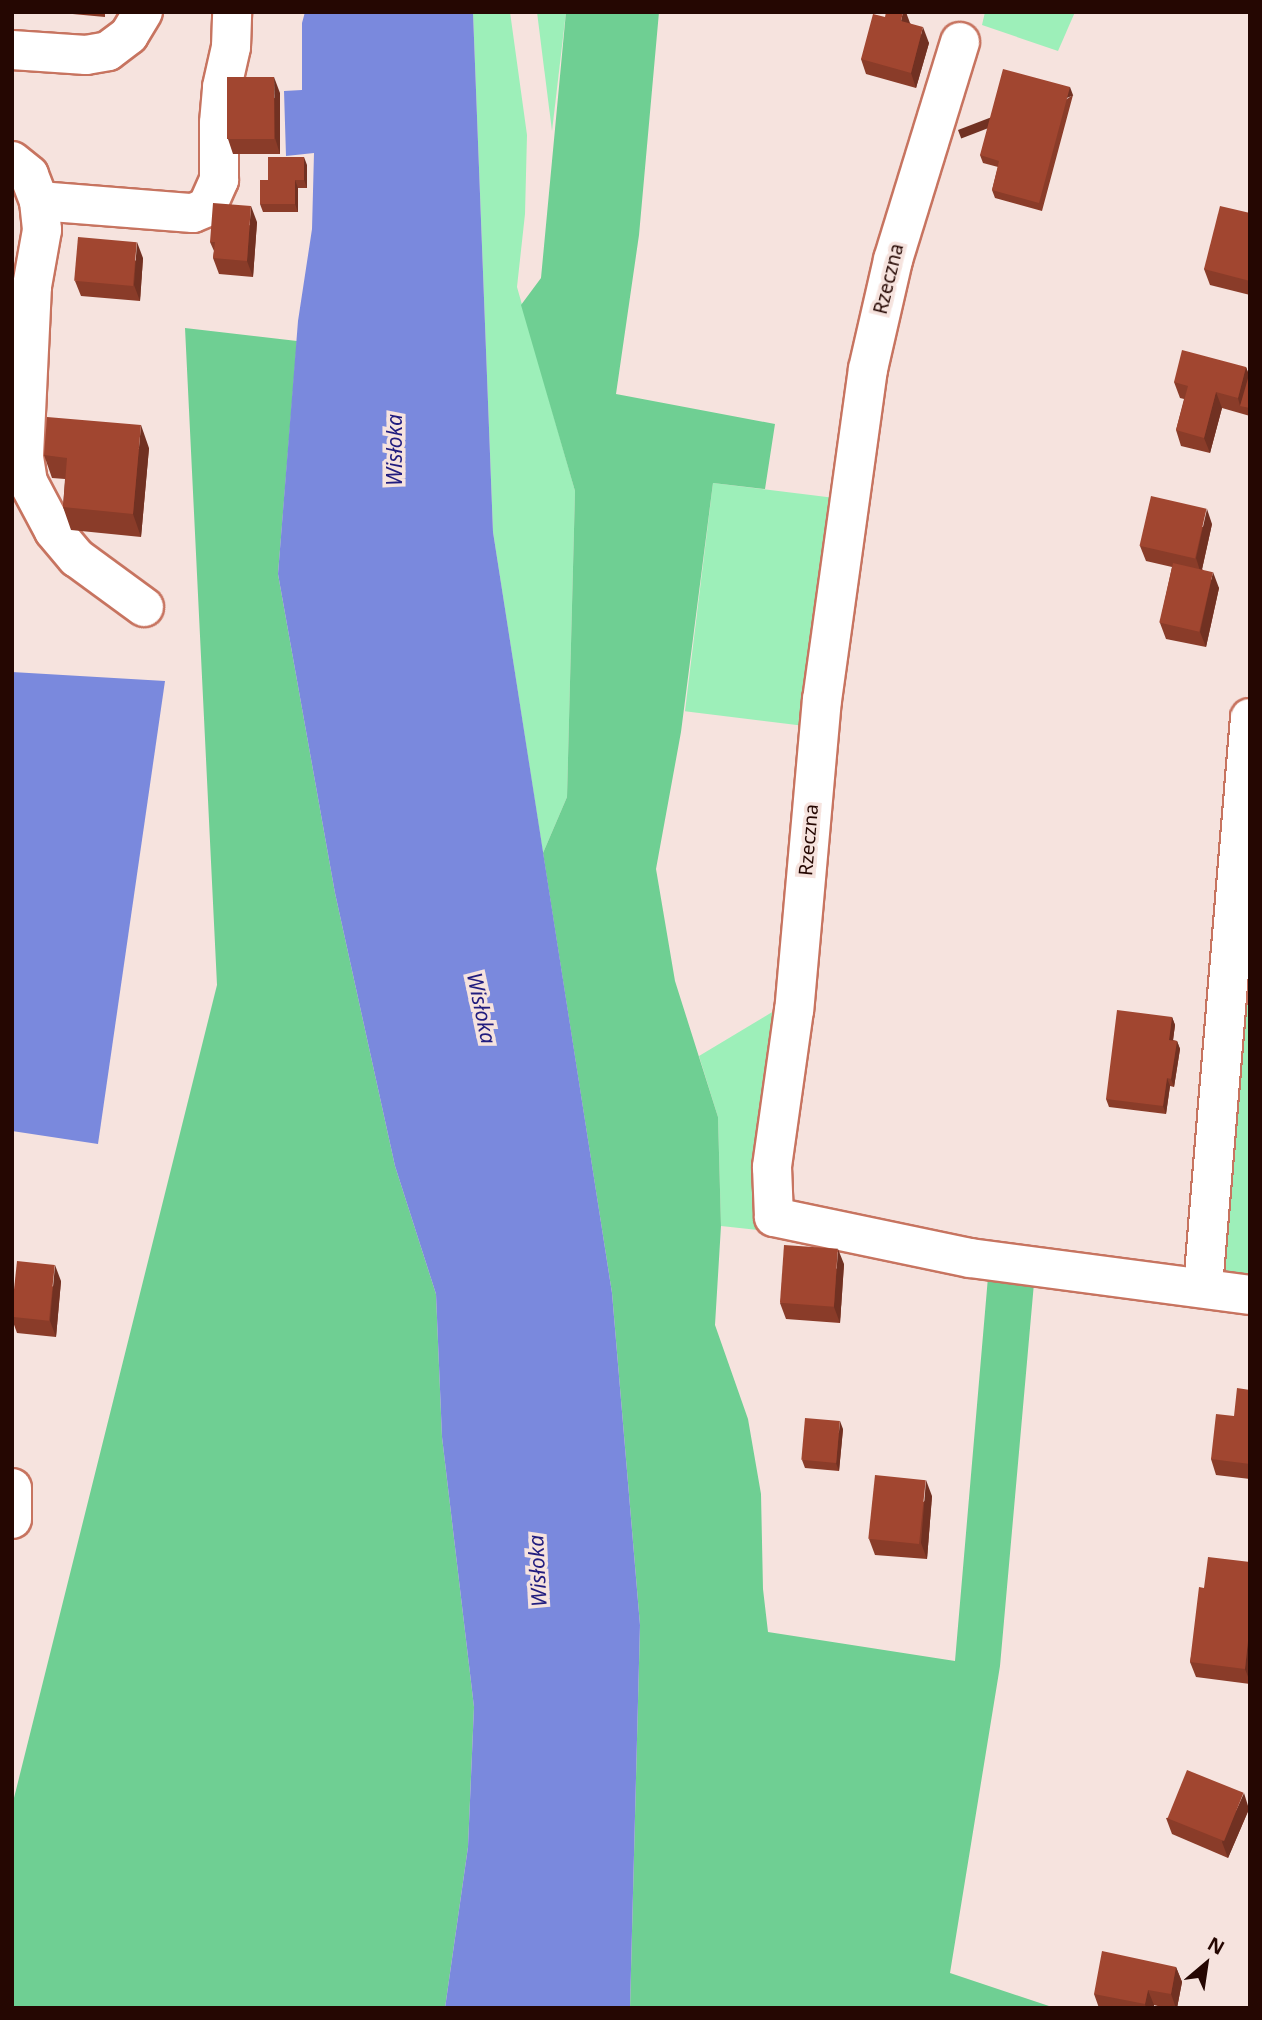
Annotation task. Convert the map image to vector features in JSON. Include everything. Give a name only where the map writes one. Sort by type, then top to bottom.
[{"type":"street","points":[[12,50],[86,55],[108,51],[129,35],[142,12]]},
{"type":"street","points":[[39,201],[193,213],[208,207],[219,180],[219,113],[231,47],[232,12]]},
{"type":"street","name":"Rzeczna","points":[[960,42],[893,260],[868,369],[822,699],[794,1010],[772,1167],[774,1217],[970,1258],[1250,1295]]},
{"type":"street","points":[[12,161],[29,176],[39,201],[42,230],[22,298],[24,457],[29,482],[54,531],[77,558],[144,607]]},
{"type":"street","points":[[1203,1287],[1250,718]]},
{"type":"street","points":[[12,1488],[12,1519]]},
{"type":"green space","points":[[473,12],[510,12],[527,135],[525,214],[517,287],[575,491],[567,797],[543,853],[493,532]]},
{"type":"green space","points":[[537,12],[566,12],[552,131],[542,52]]},
{"type":"green space","points":[[566,12],[659,12],[639,235],[616,394],[775,424],[765,489],[713,483],[681,732],[656,869],[675,981],[718,1117],[721,1226],[715,1325],[748,1419],[761,1494],[763,1589],[768,1632],[955,1661],[988,1277],[1034,1283],[1000,1666],[950,1973],[1055,2008],[630,2008],[640,1625],[612,1293],[543,853],[567,797],[575,491],[521,305],[541,278]]},
{"type":"green space","points":[[985,12],[1075,12],[1058,51],[982,25]]},
{"type":"green space","points":[[185,328],[297,341],[278,574],[335,893],[395,1166],[436,1294],[442,1437],[474,1707],[468,1847],[445,2008],[12,2008],[12,1806],[217,985]]},
{"type":"green space","points":[[713,483],[839,498],[811,727],[685,711]]},
{"type":"green space","points":[[1250,846],[1250,1284],[1226,1280],[1216,1258]]},
{"type":"green space","points":[[784,1005],[758,1230],[721,1226],[718,1117],[699,1056]]},
{"type":"water","name":"Wisłoka","points":[[305,12],[473,12],[493,532],[612,1293],[640,1625],[630,2008],[445,2008],[468,1847],[474,1707],[442,1437],[436,1294],[395,1166],[335,893],[278,574],[298,321],[312,229],[314,153],[286,156],[284,91],[302,90],[302,23]]},
{"type":"water","points":[[12,672],[165,681],[98,1144],[12,1131]]},
{"type":"building","points":[[886,12],[903,12],[901,21],[923,27],[911,73],[861,59],[873,14],[885,17]]},
{"type":"building","points":[[1003,69],[1070,87],[1039,203],[992,190],[999,161],[980,155]]},
{"type":"building","points":[[227,77],[274,77],[274,139],[227,139]]},
{"type":"building","points":[[268,157],[304,157],[304,180],[295,180],[295,204],[260,204],[260,180],[268,180]]},
{"type":"building","points":[[213,203],[251,206],[247,261],[213,258],[215,242],[210,242]]},
{"type":"building","points":[[1220,206],[1250,213],[1250,281],[1204,269]]},
{"type":"building","points":[[78,237],[137,242],[133,286],[74,281]]},
{"type":"building","points":[[1182,350],[1246,367],[1238,398],[1216,392],[1204,438],[1176,430],[1188,386],[1174,382]]},
{"type":"building","points":[[1250,375],[1250,408],[1240,406]]},
{"type":"building","points":[[47,417],[141,425],[133,514],[63,507],[67,458],[44,455]]},
{"type":"building","points":[[1151,496],[1207,509],[1195,559],[1140,546]]},
{"type":"building","points":[[1173,563],[1213,572],[1199,632],[1159,622]]},
{"type":"building","points":[[1117,1010],[1172,1017],[1169,1040],[1177,1041],[1171,1079],[1167,1078],[1163,1106],[1106,1099]]},
{"type":"building","points":[[784,1245],[838,1249],[834,1307],[780,1303]]},
{"type":"building","points":[[17,1261],[55,1265],[49,1321],[12,1317]]},
{"type":"building","points":[[1237,1388],[1250,1390],[1250,1464],[1211,1459],[1216,1414],[1234,1416]]},
{"type":"building","points":[[805,1418],[840,1421],[836,1463],[801,1460]]},
{"type":"building","points":[[875,1475],[926,1480],[919,1544],[868,1539]]},
{"type":"building","points":[[1208,1557],[1250,1562],[1250,1641],[1245,1669],[1190,1662],[1199,1587],[1204,1588]]},
{"type":"building","points":[[1187,1770],[1244,1793],[1224,1841],[1168,1818]]},
{"type":"building","points":[[1102,1951],[1176,1967],[1171,1994],[1148,1990],[1145,2004],[1094,1994]]}]
